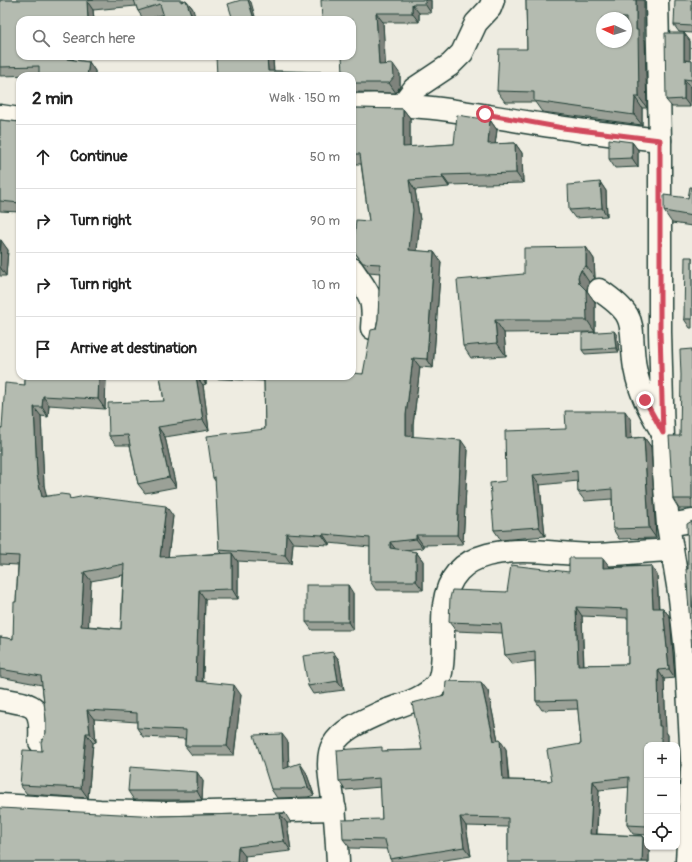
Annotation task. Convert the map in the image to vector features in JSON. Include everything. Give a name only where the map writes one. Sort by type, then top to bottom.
[{"type":"street","points":[[401,106],[414,90],[450,65],[462,53],[476,23],[490,8],[493,0]]},
{"type":"street","points":[[658,0],[660,332],[664,474],[668,525],[686,652],[692,761]]},
{"type":"street","points":[[356,105],[401,106],[456,110],[563,128],[660,140]]},
{"type":"street","points":[[0,116],[16,118]]},
{"type":"street","points":[[356,276],[368,293],[374,307],[372,328]]},
{"type":"street","points":[[599,290],[621,306],[630,318],[633,330],[635,368],[645,400],[663,433]]},
{"type":"street","points":[[668,525],[692,521]]},
{"type":"street","points":[[338,862],[335,809],[329,762],[333,745],[346,730],[430,691],[440,679],[443,607],[446,592],[451,580],[459,569],[474,560],[492,554],[514,551],[596,555],[672,550]]},
{"type":"street","points":[[0,699],[25,704],[38,712],[40,719],[40,742]]},
{"type":"street","points":[[687,862],[692,769]]},
{"type":"street","points":[[0,805],[100,811],[167,813],[335,809]]},
{"type":"building","points":[[0,0],[94,0],[87,1],[88,16],[16,16],[16,60],[74,60],[89,62],[88,72],[39,72],[39,66],[0,67]]},
{"type":"building","points":[[134,0],[181,0],[181,2],[186,0],[192,16],[164,16],[160,4],[138,11]]},
{"type":"building","points":[[241,0],[248,0],[253,16],[232,16],[228,4]]},
{"type":"building","points":[[321,0],[425,0],[425,4],[412,4],[412,13],[376,13],[379,65],[393,64],[394,77],[389,83],[356,83],[356,72],[343,72],[342,60],[356,60],[356,16],[322,16]]},
{"type":"building","points":[[526,0],[636,0],[639,97],[635,97],[634,115],[534,101],[534,92],[497,91],[499,49],[527,49]]},
{"type":"building","points":[[675,0],[692,0],[692,26],[674,25]]},
{"type":"building","points":[[665,33],[684,33],[684,60],[692,61],[692,80],[684,79],[684,99],[666,100]]},
{"type":"building","points":[[216,60],[267,60],[268,71],[343,72],[217,72]]},
{"type":"building","points":[[356,108],[403,109],[403,147],[454,144],[457,115],[490,120],[488,144],[515,143],[516,173],[442,175],[443,178],[409,180],[413,210],[409,250],[434,252],[427,359],[413,358],[406,415],[406,436],[461,440],[457,535],[416,535],[416,539],[390,542],[390,548],[416,552],[416,581],[370,581],[370,538],[323,534],[286,533],[285,555],[219,550],[215,477],[213,478],[207,436],[265,429],[264,380],[356,380],[356,373],[363,374],[371,330],[376,329],[378,319],[380,264],[363,263],[356,254],[356,220],[369,221],[360,154],[356,154]]},
{"type":"building","points":[[0,120],[16,122],[16,203],[0,201]]},
{"type":"building","points":[[609,139],[632,142],[632,158],[609,159]]},
{"type":"building","points":[[600,182],[602,208],[569,210],[568,185]]},
{"type":"building","points":[[690,187],[692,187],[692,216],[664,211],[664,195],[688,198]]},
{"type":"building","points":[[586,247],[586,266],[581,270],[578,277],[579,283],[586,290],[587,320],[495,320],[497,343],[463,346],[457,280],[524,274],[524,248]]},
{"type":"building","points":[[685,257],[692,257],[692,319],[684,319]]},
{"type":"building","points":[[614,331],[616,348],[582,350],[582,333]]},
{"type":"building","points":[[692,349],[692,499],[673,499],[669,436],[680,436],[680,350]]},
{"type":"building","points":[[25,380],[99,380],[98,399],[43,396],[42,407],[34,407],[37,475],[42,497],[61,494],[69,495],[70,499],[85,496],[166,506],[160,557],[232,553],[232,589],[199,590],[196,681],[234,685],[227,746],[185,746],[186,730],[137,728],[137,713],[87,710],[90,733],[86,733],[81,788],[20,785],[23,750],[42,751],[41,742],[46,733],[46,719],[41,676],[0,669],[0,637],[13,639],[14,602],[16,602],[19,556],[0,555],[0,428],[2,428],[5,383],[25,385]],"holes":[[[124,564],[121,629],[81,626],[84,572]]]},
{"type":"building","points":[[161,380],[197,380],[203,420],[158,427],[169,477],[138,484],[128,435],[109,436],[108,403],[164,401]]},
{"type":"building","points":[[565,411],[625,411],[626,439],[644,437],[649,528],[613,529],[612,489],[578,492],[577,471],[533,475],[539,527],[494,530],[490,483],[506,481],[505,431],[566,429]]},
{"type":"building","points":[[692,521],[692,651],[686,569],[688,569],[687,524]]},
{"type":"building","points":[[569,558],[603,558],[603,568],[651,566],[653,608],[663,608],[669,669],[658,670],[659,726],[661,726],[661,742],[644,742],[644,826],[627,825],[629,777],[593,781],[590,834],[643,836],[642,862],[508,862],[508,818],[460,817],[464,847],[390,859],[385,840],[343,839],[342,820],[382,819],[380,778],[339,781],[337,750],[382,747],[382,751],[422,750],[412,703],[445,695],[446,681],[481,682],[494,741],[500,740],[503,780],[552,781],[547,750],[581,744],[577,700],[536,701],[535,651],[505,655],[501,624],[449,622],[450,598],[452,590],[507,592],[511,565],[569,572]],"holes":[[[576,607],[628,609],[628,664],[578,665]]]},
{"type":"building","points":[[306,585],[348,585],[348,622],[306,622]]},
{"type":"building","points":[[333,652],[338,681],[308,686],[303,656]]},
{"type":"building","points":[[282,734],[283,769],[300,763],[308,787],[302,789],[271,789],[254,735]]},
{"type":"building","points":[[130,767],[197,772],[197,791],[128,791]]},
{"type":"building","points":[[0,808],[160,816],[285,813],[280,814],[284,841],[238,847],[237,862],[0,862]]},
{"type":"route","points":[[485,114],[563,128],[660,140],[660,332],[663,433],[645,400]]}]
